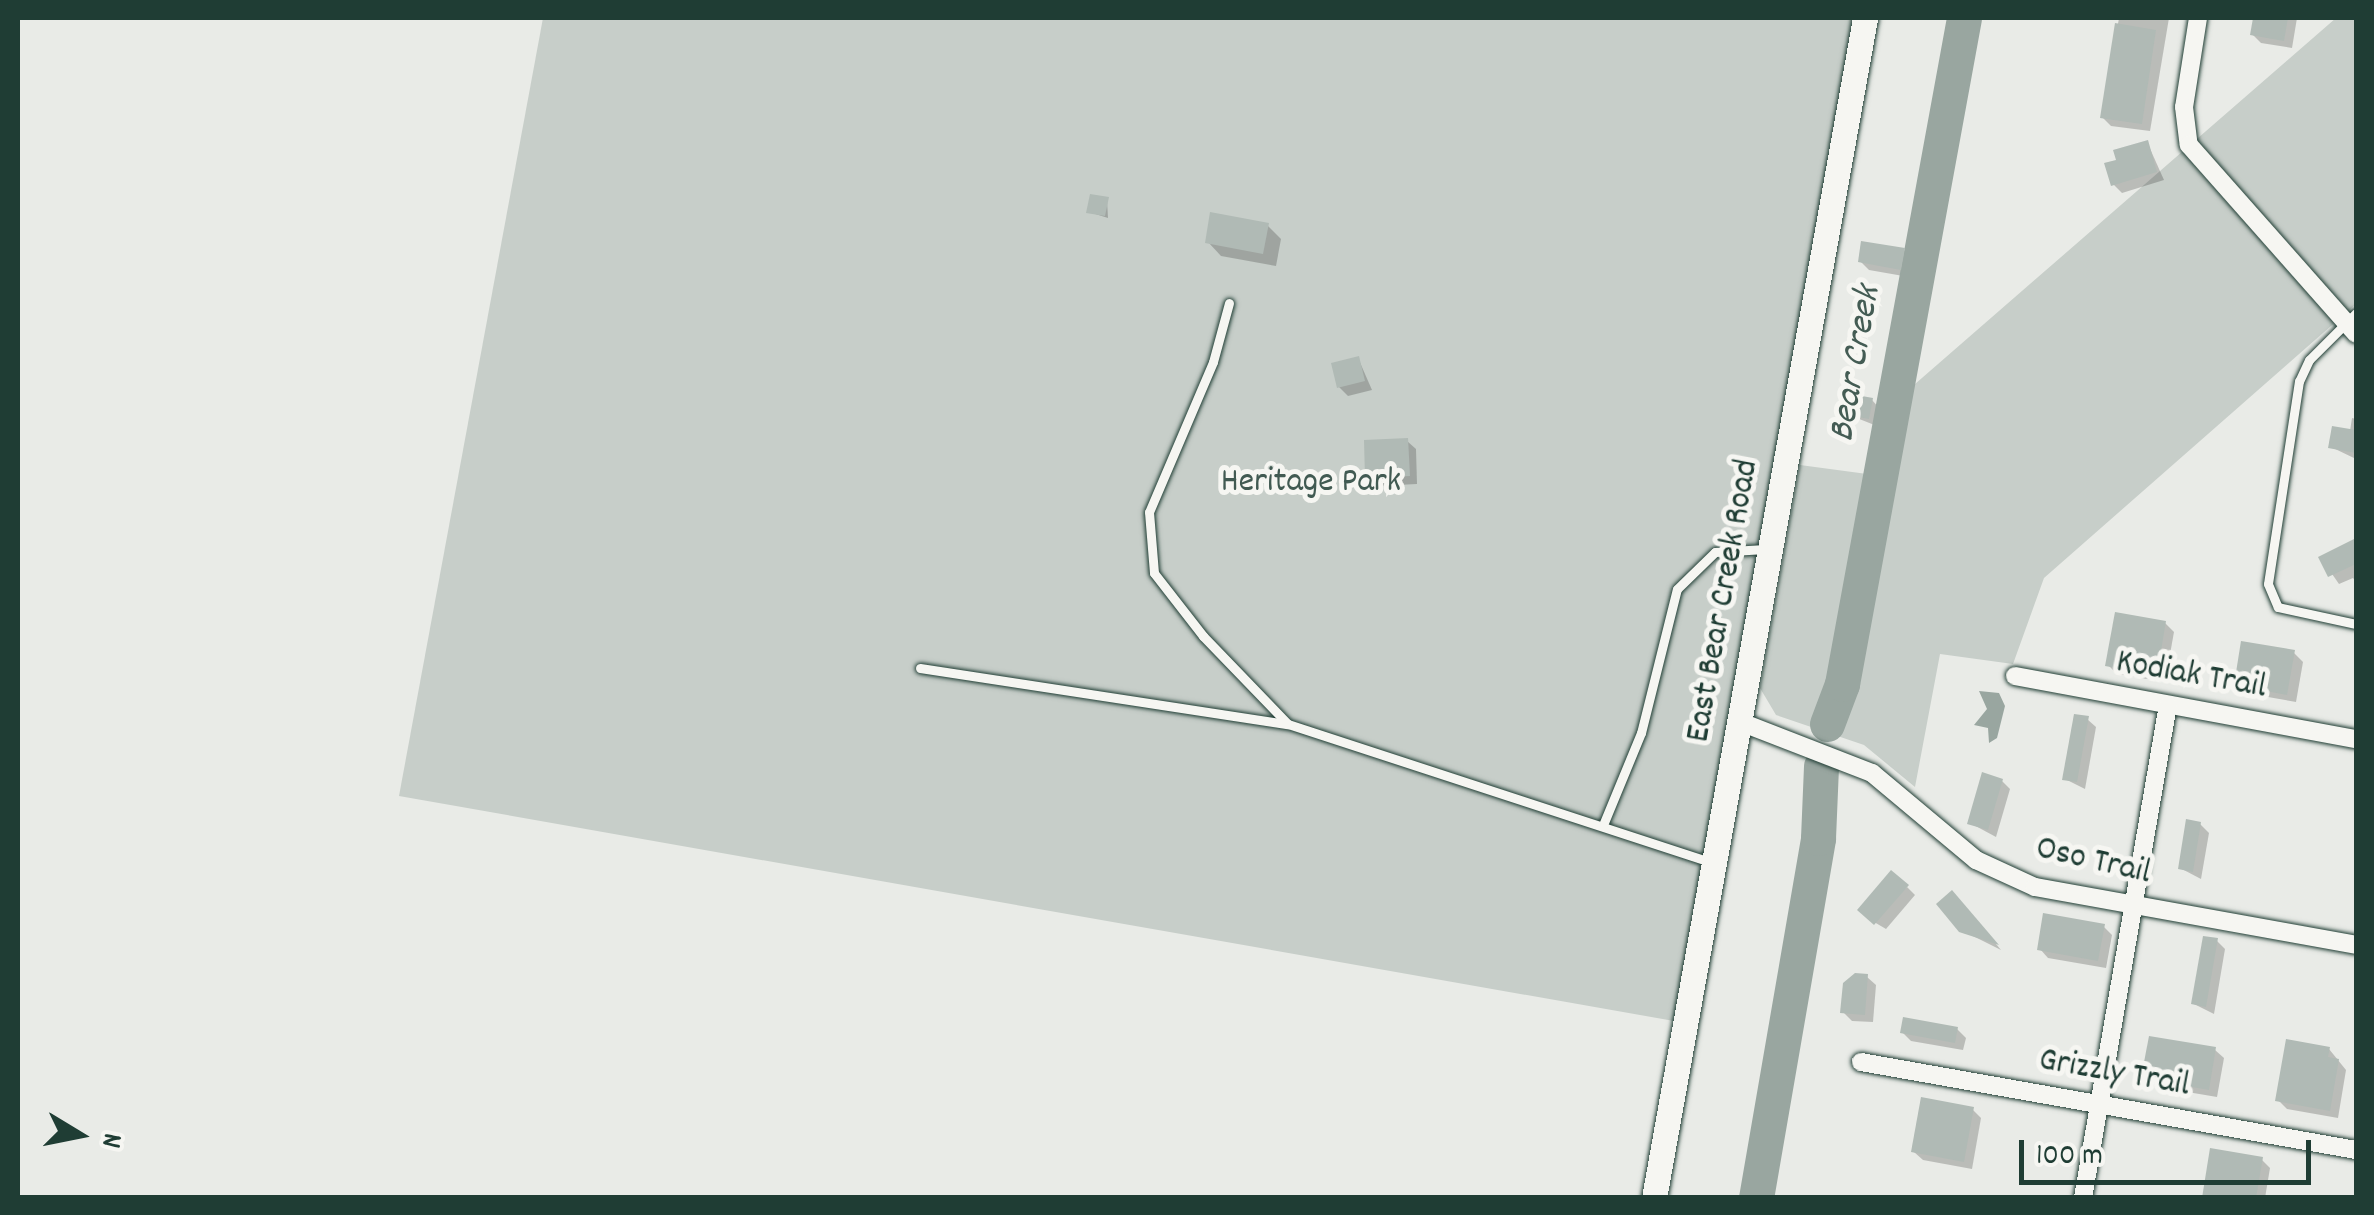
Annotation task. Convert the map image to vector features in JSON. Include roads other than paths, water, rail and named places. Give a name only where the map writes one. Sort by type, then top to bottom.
[{"type":"main road","name":"East Bear Creek Road","points":[[1654,1198],[1865,18]]},
{"type":"street","points":[[2198,18],[2184,107],[2190,145],[2352,323]]},
{"type":"street","name":"Kodiak Trail","points":[[2015,676],[2356,739]]},
{"type":"street","points":[[2084,1198],[2168,706]]},
{"type":"street","name":"Oso Trail","points":[[1738,721],[1818,746],[1872,773],[1976,860],[2034,887],[2356,945]]},
{"type":"street","name":"Grizzly Trail","points":[[1861,1062],[2356,1150]]},
{"type":"lane","points":[[1229,303],[1212,362],[1149,512],[1154,573],[1203,636],[1288,724]]},
{"type":"lane","points":[[2352,323],[2299,380],[2268,584],[2278,607],[2356,624]]},
{"type":"lane","points":[[1603,825],[1641,733],[1677,589],[1714,552],[1768,550]]},
{"type":"lane","points":[[920,668],[1288,724],[1714,862]]},
{"type":"waterway","name":"Bear Creek","points":[[1827,724],[1842,684],[1964,18]]},
{"type":"waterway","name":"Bear Creek","points":[[1756,1198],[1818,838],[1821,766]]},
{"type":"park label","name":"Heritage Park","points":[[1311,483]]}]
